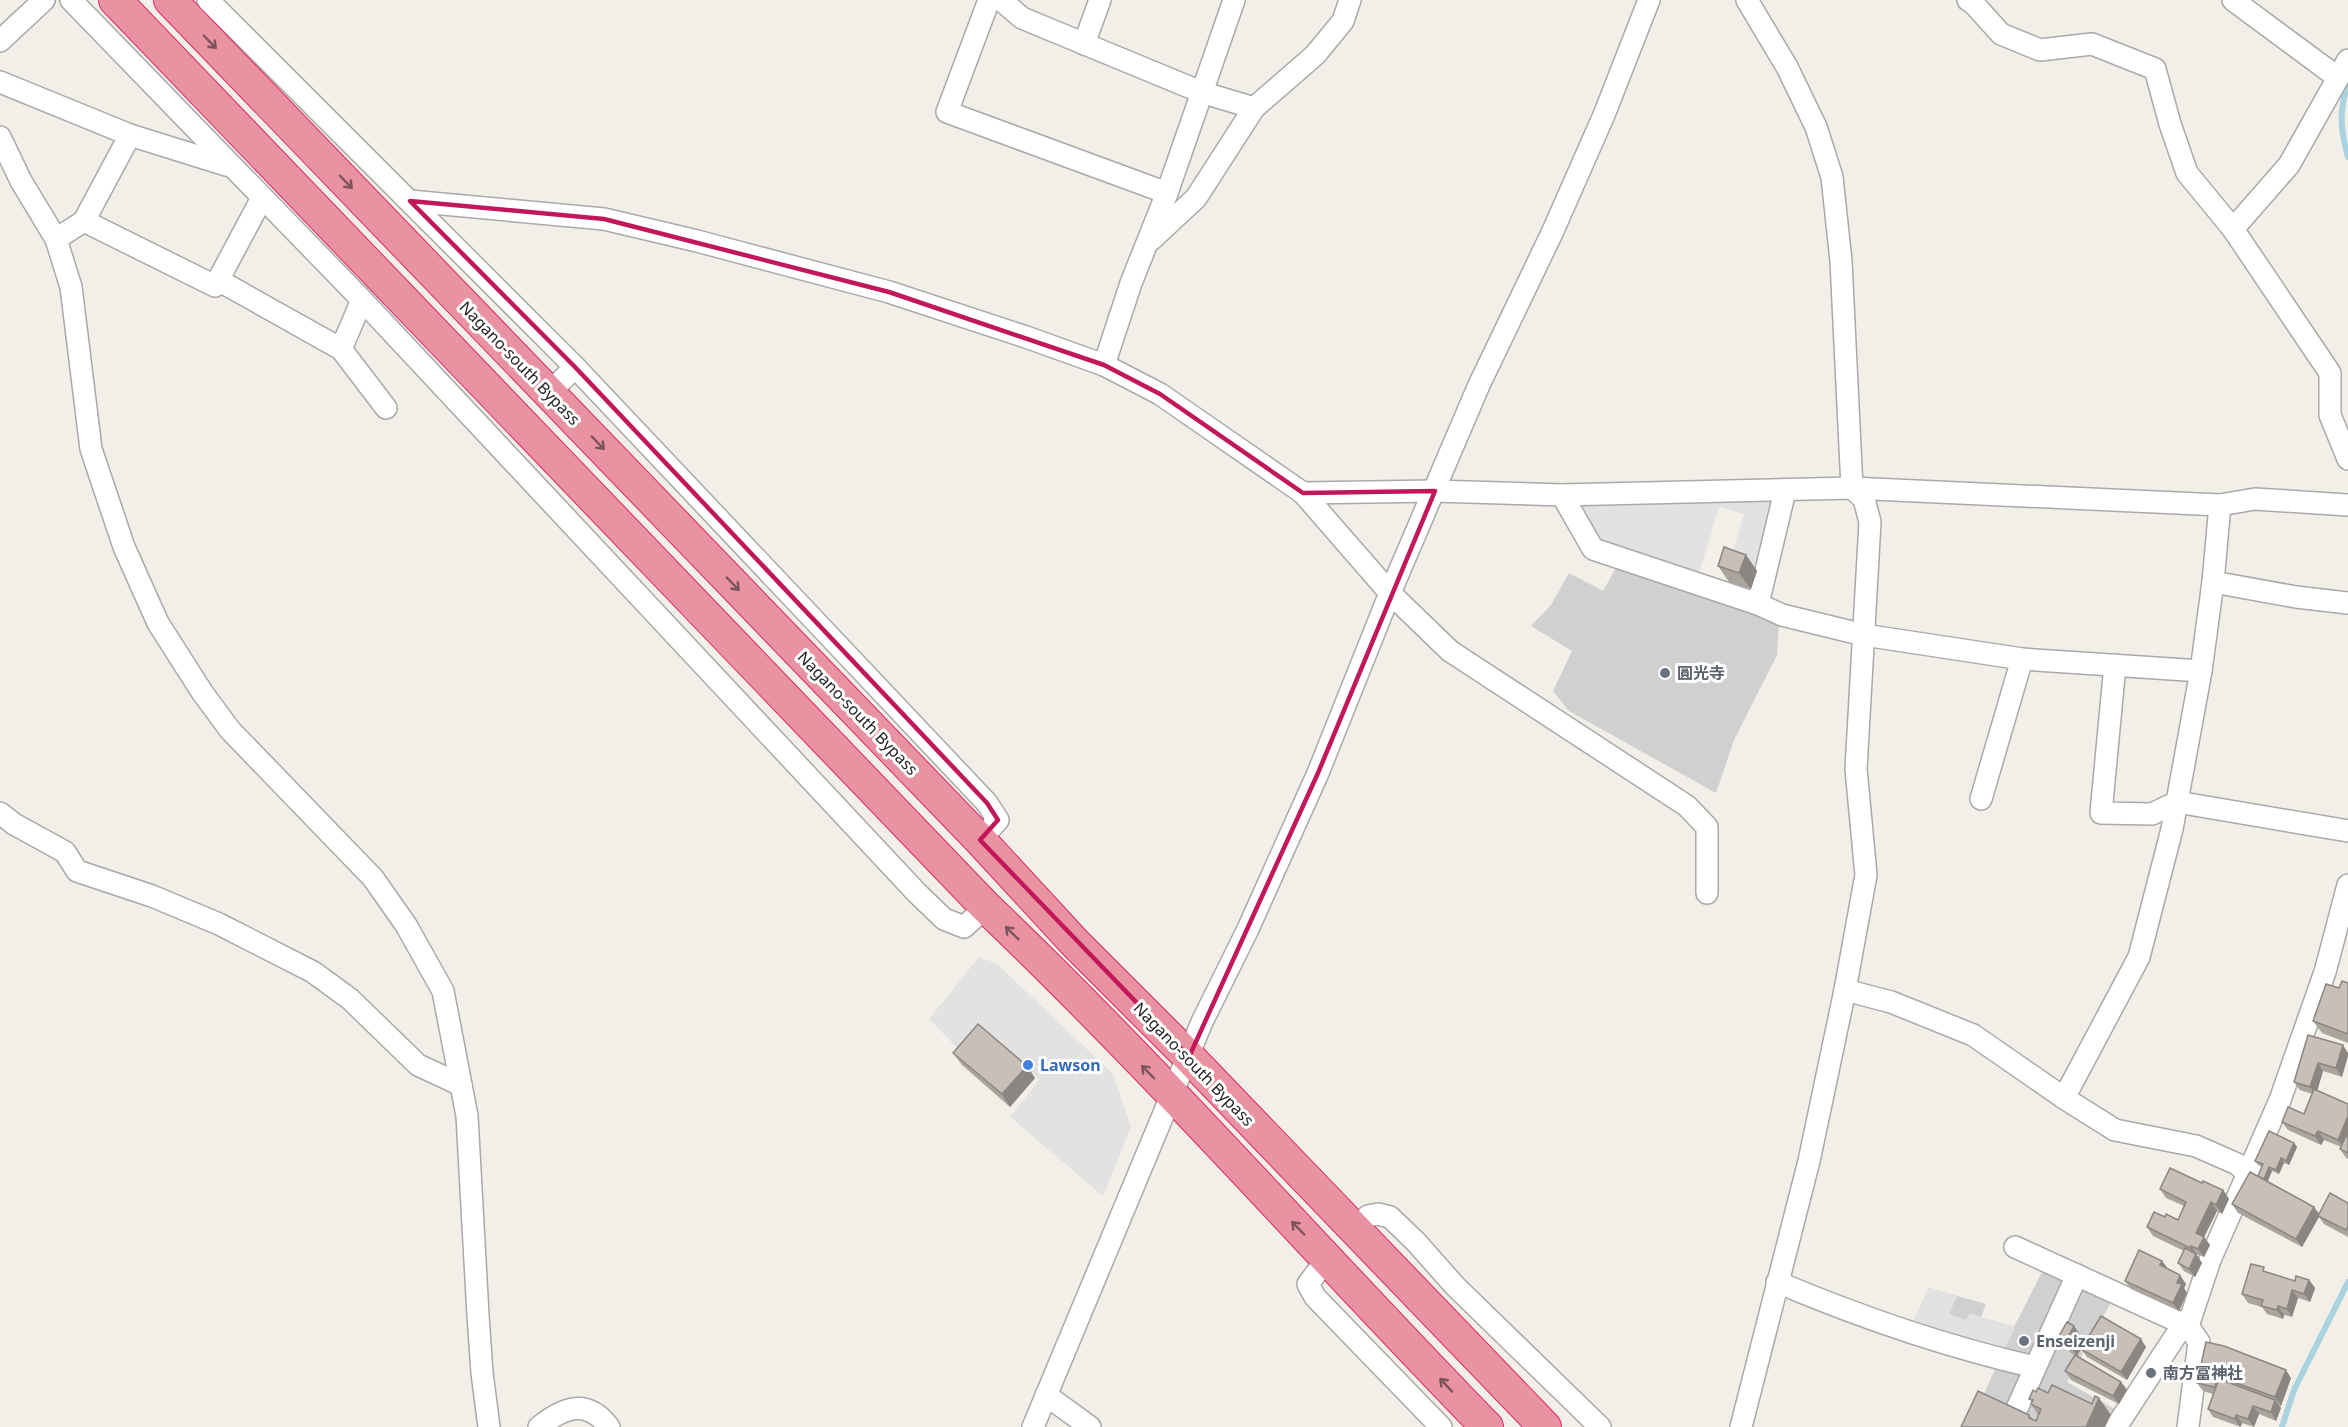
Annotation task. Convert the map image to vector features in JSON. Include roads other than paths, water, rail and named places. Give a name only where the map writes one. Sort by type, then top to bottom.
[{"type":"highway","points":[[115,0],[986,907],[1040,959],[1487,1427]]},
{"type":"highway","name":"Nagano-south Bypass","points":[[170,0],[980,840],[1075,943],[1189,1057],[1545,1427]]},
{"type":"street","points":[[0,41],[44,0]]},
{"type":"street","points":[[70,0],[229,166],[362,300],[944,919],[964,927],[986,907]]},
{"type":"street","points":[[208,0],[575,367],[987,803],[998,820],[980,840]]},
{"type":"street","points":[[989,0],[947,112],[1167,193]]},
{"type":"street","points":[[1001,0],[1022,18],[1201,92],[1254,108]]},
{"type":"street","points":[[1084,44],[1100,0]]},
{"type":"street","points":[[1104,365],[1131,283],[1167,193],[1234,0]]},
{"type":"street","points":[[1147,243],[1196,198],[1254,108],[1315,55],[1343,21],[1350,0]]},
{"type":"street","points":[[1033,1427],[1202,1022],[1252,919],[1318,773],[1390,593],[1436,491],[1479,386],[1548,243],[1599,126],[1649,0]]},
{"type":"street","points":[[1741,1427],[1809,1161],[1845,990],[1866,875],[1856,769],[1870,522],[1864,499],[1852,488],[1841,261],[1832,177],[1816,127],[1787,67],[1747,0]]},
{"type":"street","points":[[1968,0],[2001,34],[2040,50],[2092,44],[2155,69],[2170,124],[2187,173],[2233,229],[2331,374],[2330,415],[2348,459]]},
{"type":"street","points":[[2233,0],[2343,68],[2289,165],[2233,229]]},
{"type":"street","points":[[0,82],[130,135],[229,166]]},
{"type":"street","points":[[56,238],[84,221],[130,135]]},
{"type":"street","points":[[0,137],[21,181],[56,238],[71,287],[90,448],[124,547],[158,622],[202,692],[230,729],[373,878],[406,925],[443,991],[467,1116],[482,1373],[489,1427]]},
{"type":"street","points":[[84,221],[215,286],[262,198]]},
{"type":"street","points":[[410,201],[604,219],[697,241],[889,292],[1026,337],[1104,365],[1160,394],[1304,493],[1390,593],[1450,651],[1687,806],[1707,827],[1707,893]]},
{"type":"street","points":[[218,280],[341,349],[386,408]]},
{"type":"street","points":[[341,349],[362,300]]},
{"type":"street","points":[[549,393],[575,367]]},
{"type":"street","points":[[496,445],[522,422]]},
{"type":"street","points":[[1304,493],[1436,491],[1562,495],[1852,488],[2220,505],[2255,499],[2348,505]]},
{"type":"street","points":[[1758,604],[1785,491]]},
{"type":"street","points":[[1562,495],[1593,549],[1758,604],[1782,615],[1864,635],[2022,659],[2201,671]]},
{"type":"street","points":[[2064,1098],[2139,957],[2172,830],[2201,671],[2214,582],[2220,505]]},
{"type":"street","points":[[2214,582],[2296,597],[2348,603]]},
{"type":"street","points":[[1981,799],[2022,659]]},
{"type":"street","points":[[2115,665],[2101,813],[2152,814],[2177,802],[2348,831]]},
{"type":"street","points":[[0,813],[14,824],[65,852],[77,871],[152,896],[219,924],[313,972],[350,999],[418,1065],[461,1086]]},
{"type":"street","points":[[2188,1326],[2210,1260],[2280,1100],[2325,972],[2348,885]]},
{"type":"street","points":[[1845,990],[1891,1002],[1973,1035],[2115,1130],[2196,1146],[2237,1164],[2247,1173]]},
{"type":"street","points":[[1355,1229],[1368,1216],[1378,1214],[1389,1217],[1416,1242],[1455,1286],[1600,1427]]},
{"type":"street","points":[[2015,1246],[2188,1326],[2199,1342],[2188,1427]]},
{"type":"street","points":[[1327,1259],[1308,1284],[1316,1298],[1441,1427]]},
{"type":"street","points":[[2014,1414],[2077,1275]]},
{"type":"street","points":[[1777,1282],[1842,1309],[2000,1359],[2035,1367]]},
{"type":"street","points":[[2116,1427],[2180,1329],[2188,1326]]},
{"type":"street","points":[[1046,1395],[1090,1427]]},
{"type":"street","points":[[539,1427],[555,1414],[580,1408],[600,1415],[609,1427]]},
{"type":"waterway","points":[[2348,82],[2343,102],[2342,120],[2348,157]]},
{"type":"waterway","points":[[2282,1427],[2294,1390],[2348,1282]]},
{"type":"place","name":"圓光寺","points":[[1665,673]]},
{"type":"place","name":"Lawson","points":[[1028,1065]]},
{"type":"place","name":"Enseizenji","points":[[2024,1341]]},
{"type":"place","name":"南方冨神社","points":[[2151,1373]]}]
